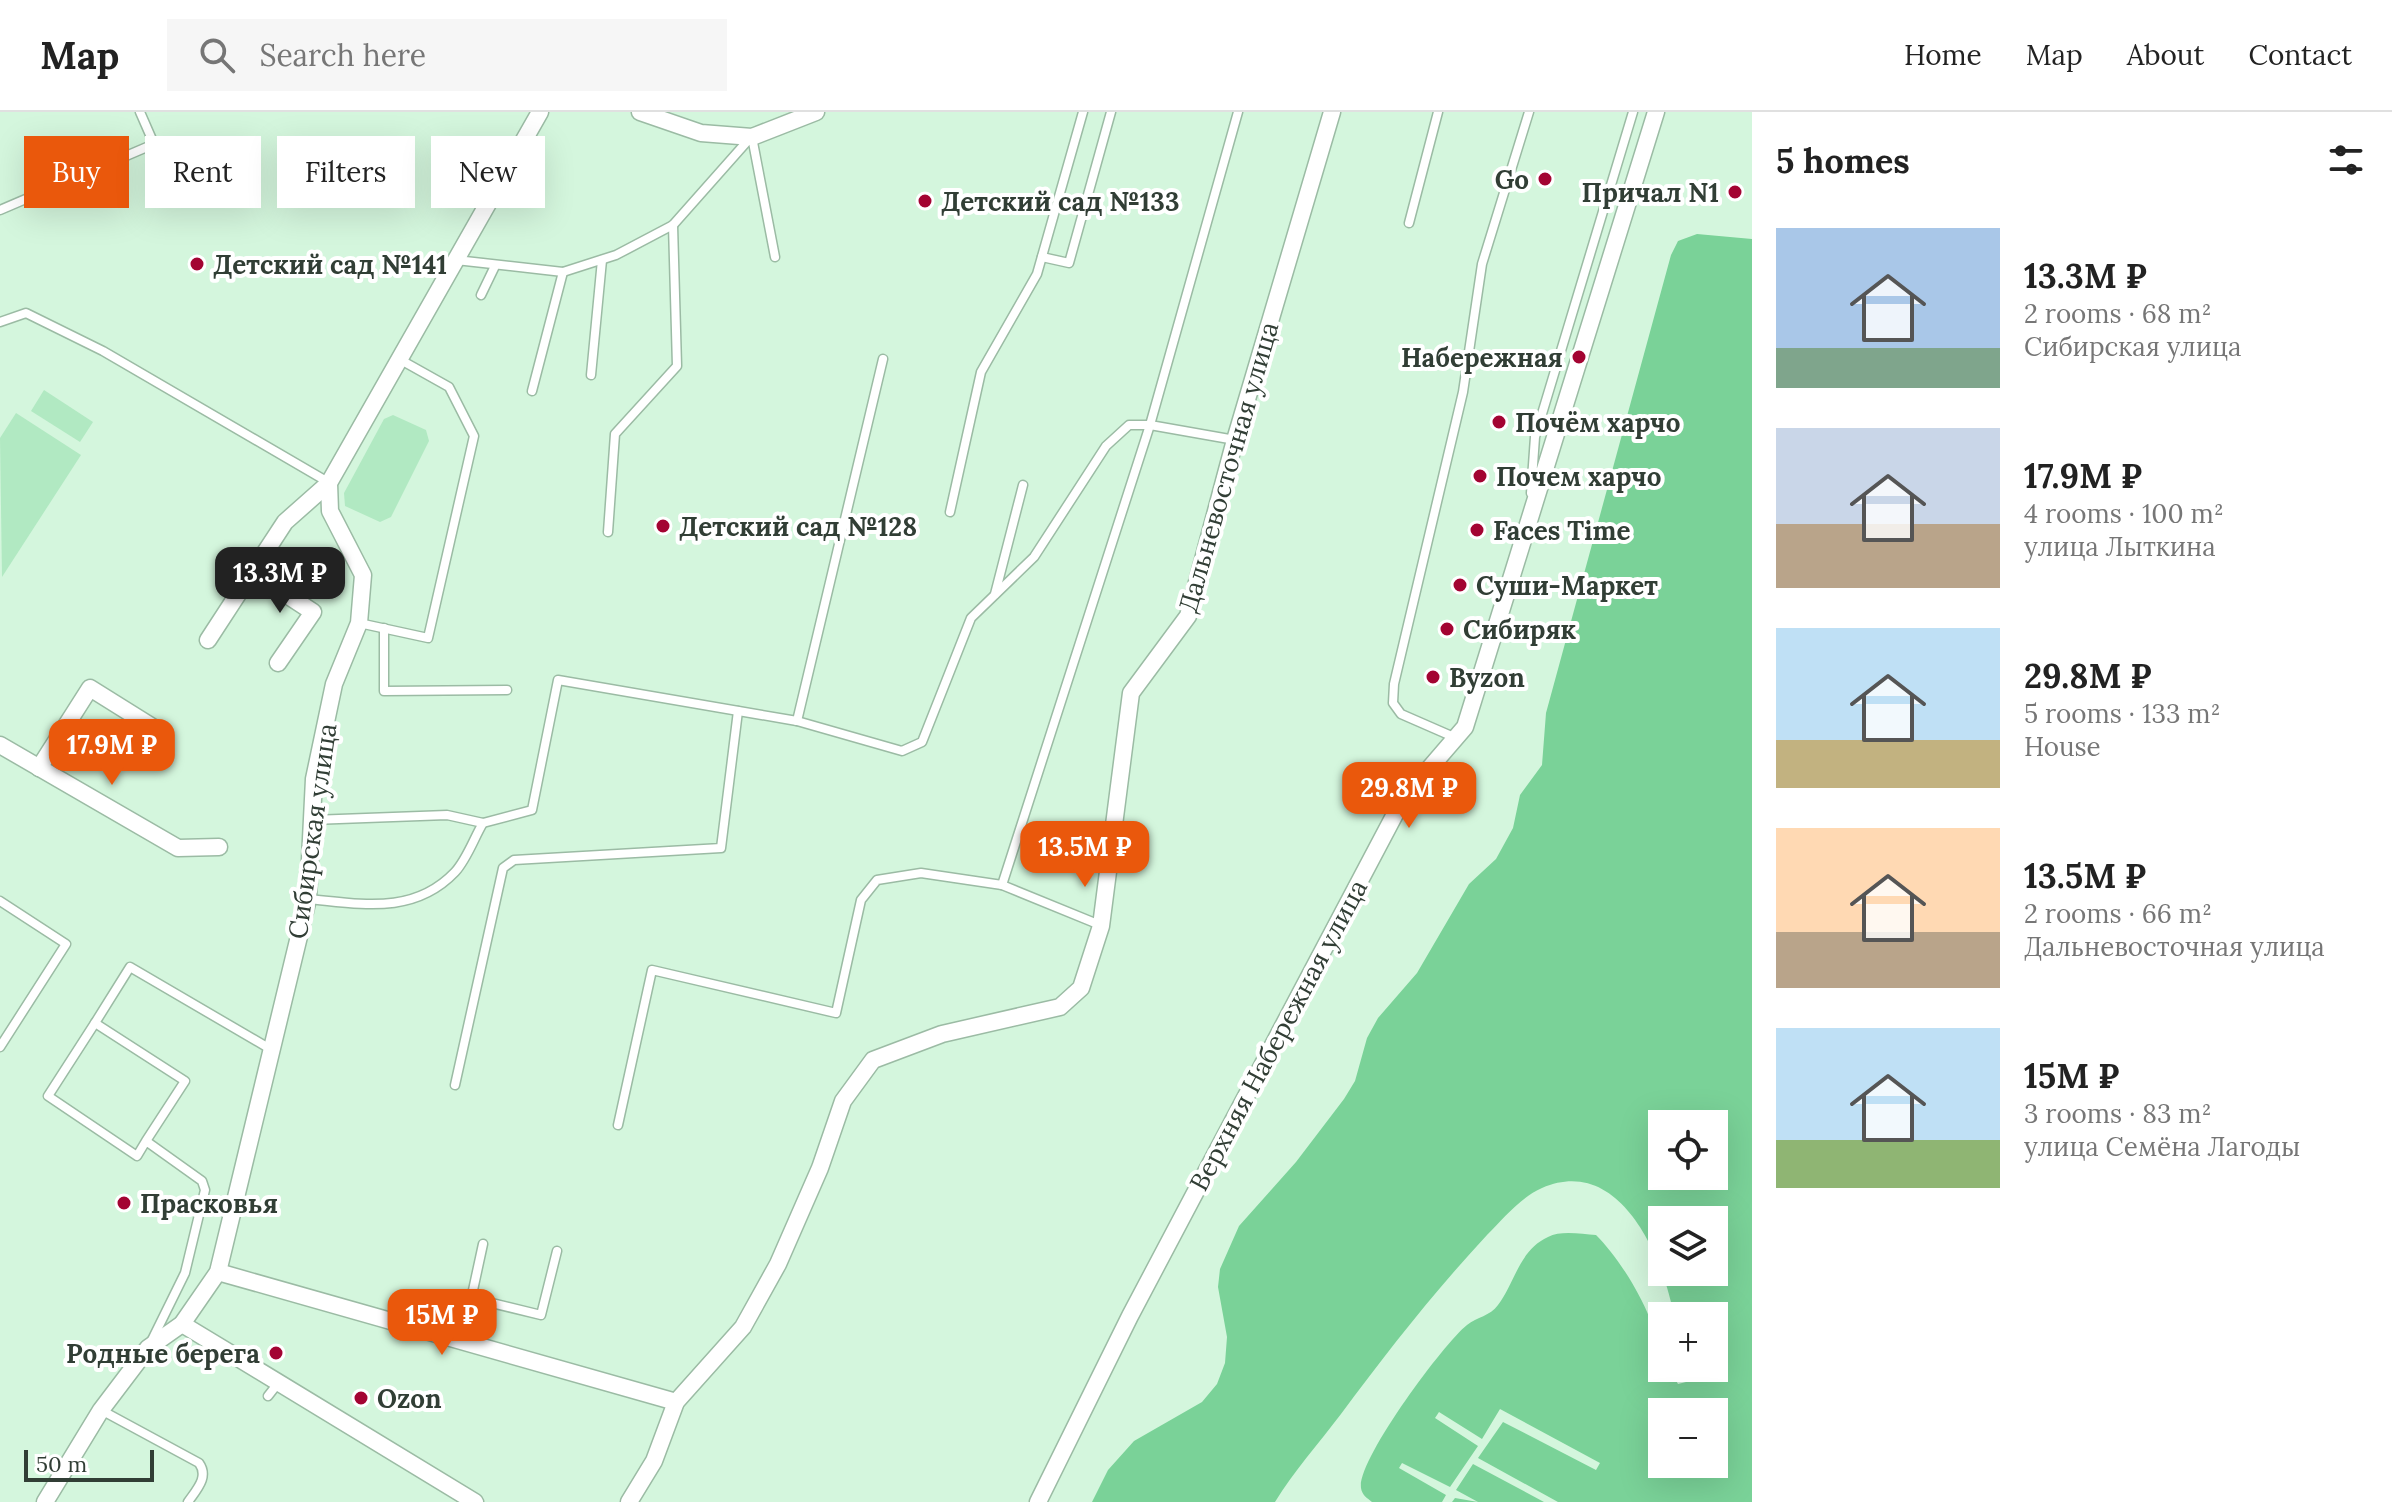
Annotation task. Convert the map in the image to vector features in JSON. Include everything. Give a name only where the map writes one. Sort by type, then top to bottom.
[{"type":"street","points":[[208,640],[285,522],[329,483],[540,112]]},
{"type":"street","points":[[640,112],[661,115],[701,133],[752,137],[816,112]]},
{"type":"street","name":"Дальневосточная улица","points":[[629,1502],[654,1461],[676,1402],[743,1327],[778,1264],[820,1168],[843,1101],[873,1060],[942,1034],[1060,1007],[1081,988],[1101,926],[1131,693],[1188,616],[1235,440],[1332,112]]},
{"type":"street","name":"Верхняя Набережная улица","points":[[1038,1502],[1130,1316],[1403,799],[1465,727],[1656,112]]},
{"type":"street","name":"Сибирская улица","points":[[45,1502],[101,1410],[148,1348],[182,1324],[218,1272],[308,899],[314,779],[334,684],[359,623],[363,575],[330,511],[329,483]]},
{"type":"street","points":[[252,572],[313,612],[278,663]]},
{"type":"street","points":[[39,768],[90,688],[162,733]]},
{"type":"street","points":[[0,745],[178,848],[219,847]]},
{"type":"street","points":[[218,1272],[676,1402]]},
{"type":"street","points":[[182,1324],[475,1502]]},
{"type":"lane","points":[[0,210],[154,144],[140,112]]},
{"type":"lane","points":[[950,512],[981,372],[1037,274],[1083,112]]},
{"type":"lane","points":[[1042,257],[1069,263],[1111,112]]},
{"type":"lane","points":[[1002,885],[1150,425],[1238,112]]},
{"type":"lane","points":[[1409,223],[1438,112]]},
{"type":"lane","points":[[1456,738],[1401,714],[1393,703],[1394,684],[1463,392],[1482,264],[1529,112]]},
{"type":"lane","points":[[1529,520],[1535,437],[1633,112]]},
{"type":"lane","points":[[456,260],[563,272],[602,260],[673,225],[752,137]]},
{"type":"lane","points":[[752,137],[775,257]]},
{"type":"lane","points":[[608,532],[615,434],[677,366],[673,225]]},
{"type":"lane","points":[[591,375],[602,260]]},
{"type":"lane","points":[[481,295],[495,266]]},
{"type":"lane","points":[[532,391],[563,272]]},
{"type":"lane","points":[[0,322],[26,313],[103,351],[329,483]]},
{"type":"lane","points":[[359,623],[428,638],[474,436],[449,387],[399,359]]},
{"type":"lane","points":[[797,721],[883,359]]},
{"type":"lane","points":[[312,820],[447,815],[483,823],[532,810],[558,680],[797,721],[902,751],[922,742],[971,618],[1034,557],[1106,446],[1129,425],[1150,425],[1235,440]]},
{"type":"lane","points":[[995,595],[1023,485]]},
{"type":"lane","points":[[384,628],[384,691],[507,690]]},
{"type":"lane","points":[[455,1085],[503,868],[514,860],[721,848],[738,711]]},
{"type":"lane","points":[[308,899],[382,906],[423,898],[456,871],[483,823]]},
{"type":"lane","points":[[618,1125],[652,970],[836,1013],[861,900],[877,880],[921,873],[1002,885],[1101,926]]},
{"type":"lane","points":[[0,901],[66,944],[0,1047]]},
{"type":"lane","points":[[95,1023],[185,1081],[137,1156],[48,1096],[130,967],[272,1050]]},
{"type":"lane","points":[[146,1141],[202,1181],[205,1190],[185,1273],[173,1304],[148,1348]]},
{"type":"lane","points":[[461,1341],[483,1244]]},
{"type":"lane","points":[[471,1298],[541,1315],[557,1251]]},
{"type":"lane","points":[[268,1396],[279,1382]]},
{"type":"lane","points":[[101,1410],[199,1463],[204,1470],[203,1479],[188,1502]]},
{"type":"shaded area","points":[[1697,234],[1752,239],[1752,1502],[1372,1502],[1362,1493],[1363,1474],[1373,1453],[1422,1377],[1467,1325],[1495,1309],[1530,1250],[1553,1235],[1596,1235],[1630,1279],[1648,1313],[1648,1382],[1728,1382],[1728,1302],[1670,1302],[1666,1286],[1728,1286],[1728,1206],[1648,1206],[1648,1241],[1633,1217],[1615,1198],[1594,1185],[1570,1181],[1534,1192],[1487,1235],[1393,1345],[1275,1502],[1092,1502],[1108,1470],[1134,1441],[1202,1402],[1217,1384],[1225,1363],[1227,1337],[1218,1287],[1220,1269],[1239,1226],[1296,1162],[1344,1099],[1355,1081],[1367,1038],[1378,1018],[1417,973],[1469,884],[1496,859],[1513,828],[1520,795],[1542,765],[1546,713],[1671,255],[1678,241]]},
{"type":"shaded area","points":[[44,390],[93,422],[80,442],[31,411]]},
{"type":"shaded area","points":[[16,413],[81,455],[2,577],[0,438]]},
{"type":"shaded area","points":[[393,415],[426,430],[429,441],[391,517],[380,522],[345,506],[344,493],[384,419]]},
{"type":"pier","points":[[1500,1409],[1600,1463],[1596,1470],[1503,1422],[1478,1458],[1558,1502],[1544,1502],[1473,1464],[1456,1490],[1478,1502],[1455,1498],[1452,1502],[1442,1502],[1446,1495],[1399,1468],[1402,1463],[1450,1487],[1478,1446],[1435,1418],[1439,1412],[1482,1439]]},
{"type":"place","name":"Go","points":[[1545,179]]},
{"type":"place","name":"Причал N1","points":[[1735,192]]},
{"type":"place","name":"Детский сад №133","points":[[925,201]]},
{"type":"place","name":"Детский сад №141","points":[[197,264]]},
{"type":"place","name":"Набережная","points":[[1579,357]]},
{"type":"place","name":"Почём харчо","points":[[1499,422]]},
{"type":"place","name":"Почем харчо","points":[[1480,476]]},
{"type":"place","name":"Детский сад №128","points":[[663,526]]},
{"type":"place","name":"Faces Time","points":[[1477,530]]},
{"type":"place","name":"Суши-Маркет","points":[[1460,585]]},
{"type":"place","name":"Сибиряк","points":[[1447,629]]},
{"type":"place","name":"Byzon","points":[[1433,677]]},
{"type":"place","name":"Прасковья","points":[[124,1203]]},
{"type":"place","name":"Родные берега","points":[[276,1353]]},
{"type":"place","name":"Ozon","points":[[361,1398]]}]
